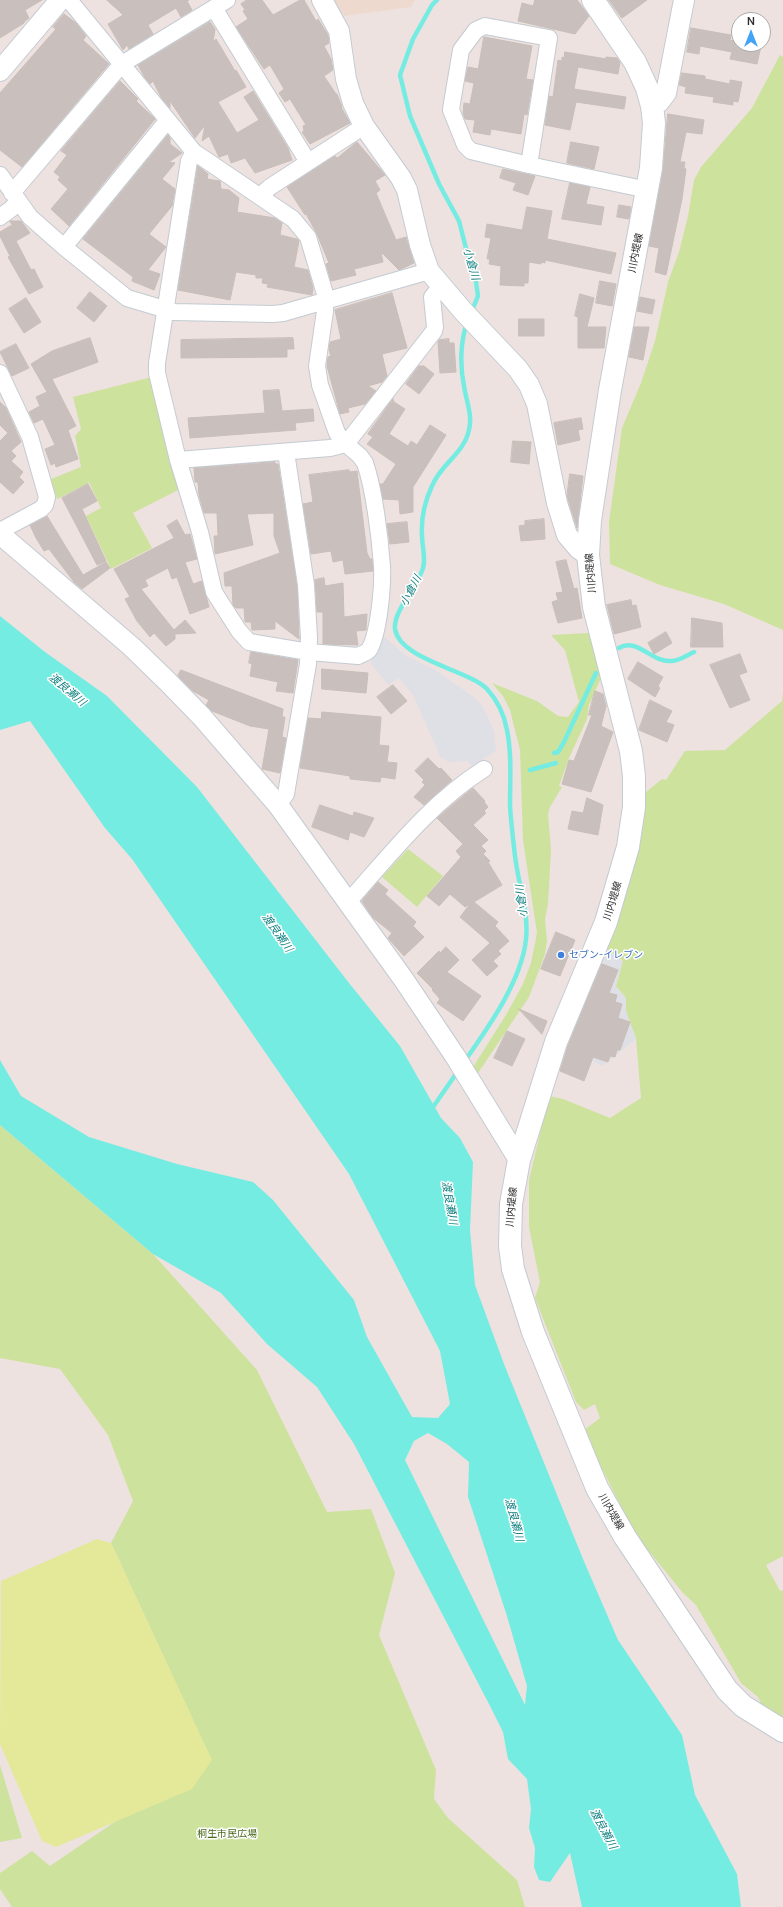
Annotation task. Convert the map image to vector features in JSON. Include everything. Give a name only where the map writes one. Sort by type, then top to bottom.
[{"type":"main road","name":"川内堤線","points":[[593,0],[635,62],[643,77],[652,106],[654,138],[648,190],[610,390],[590,520],[588,555],[594,607],[631,751],[634,776],[634,807],[628,847],[606,922],[555,1046],[519,1160],[511,1204],[509,1225],[513,1269],[533,1332],[597,1488],[629,1543],[727,1690],[743,1706],[783,1730]]},
{"type":"street","points":[[1,68],[60,0]]},
{"type":"street","points":[[69,0],[194,152],[293,219],[308,237],[323,287],[325,301],[317,366],[318,375],[337,433],[365,463],[376,517],[382,577],[375,632],[368,651],[358,656],[309,652],[249,642],[214,592],[200,532],[178,460],[157,373],[156,363],[189,161],[194,152]]},
{"type":"street","points":[[322,0],[339,31],[349,93],[364,126],[394,167],[407,190],[420,245],[435,278],[469,318],[518,369],[529,385],[537,404],[557,503],[567,535],[579,549],[588,555]]},
{"type":"street","points":[[652,106],[659,102],[666,93],[684,0]]},
{"type":"street","points":[[0,217],[11,209],[15,197],[122,64],[221,4],[308,162]]},
{"type":"street","points":[[529,165],[549,38],[484,26],[476,30],[461,50],[451,110],[465,145],[471,151],[529,165],[648,190]]},
{"type":"street","points":[[64,248],[167,121]]},
{"type":"street","points":[[261,196],[270,187],[364,126]]},
{"type":"street","points":[[0,175],[30,217],[64,248],[127,298],[165,310],[272,314],[325,301],[435,278]]},
{"type":"street","points":[[178,460],[330,448],[346,444],[434,331],[432,297],[435,278]]},
{"type":"street","points":[[0,373],[30,437],[47,497],[45,506],[41,509],[0,532],[132,647],[168,682],[202,717],[278,805],[348,902],[455,1056],[519,1160]]},
{"type":"street","points":[[278,805],[286,794],[309,652],[306,584],[286,452]]},
{"type":"street","points":[[348,902],[418,824],[462,783],[484,769]]},
{"type":"shaded area","points":[[333,0],[415,0],[411,7],[344,16]]},
{"type":"shaded area","points":[[380,633],[405,655],[435,670],[475,698],[483,707],[495,733],[496,751],[472,766],[467,761],[451,762],[441,758],[413,695],[399,678],[388,685],[370,662]]},
{"type":"shaded area","points":[[606,948],[623,961],[616,986],[626,998],[636,1039],[603,1066],[588,1059],[562,1051]]},
{"type":"green space","points":[[780,55],[783,57],[783,630],[724,604],[660,585],[610,564],[609,522],[622,428],[641,383],[655,341],[668,282],[679,252],[688,216],[694,180],[701,167],[752,108]]},
{"type":"green space","points":[[152,377],[180,489],[133,513],[152,548],[111,569],[86,516],[101,508],[86,476],[89,483],[57,499],[51,479],[81,467],[75,436],[81,429],[73,397]]},
{"type":"green space","points":[[589,633],[601,678],[589,705],[587,719],[569,758],[559,786],[562,787],[550,807],[548,814],[551,850],[548,904],[545,919],[547,941],[545,954],[529,997],[476,1076],[473,1067],[506,1015],[523,984],[531,963],[537,933],[523,840],[520,750],[510,710],[503,696],[492,683],[537,701],[558,716],[568,717],[579,702],[565,650],[551,635]]},
{"type":"green space","points":[[783,692],[783,1556],[766,1565],[780,1591],[783,1590],[783,1721],[764,1710],[758,1697],[741,1683],[696,1605],[683,1593],[635,1534],[583,1431],[600,1418],[595,1404],[584,1410],[576,1402],[535,1298],[540,1282],[529,1227],[529,1180],[549,1096],[563,1099],[610,1118],[641,1098],[636,1038],[626,1011],[626,998],[616,986],[623,961],[606,948],[642,827],[645,793],[662,779],[666,780],[685,751],[725,750],[782,701]]},
{"type":"green space","points":[[408,849],[443,876],[417,907],[382,877]]},
{"type":"green space","name":"桐生市民広場","points":[[0,1125],[153,1254],[257,1370],[327,1512],[371,1509],[395,1573],[379,1635],[436,1770],[434,1799],[448,1818],[517,1880],[525,1907],[12,1907],[0,1889],[0,1873],[32,1851],[50,1866],[210,1757],[111,1543],[133,1501],[108,1435],[60,1369],[0,1358]]},
{"type":"green space","points":[[97,1539],[111,1543],[212,1760],[192,1789],[56,1847],[42,1841],[0,1744],[1,1581]]},
{"type":"green space","points":[[0,1765],[22,1838],[0,1842]]},
{"type":"water","name":"渡良瀬川","points":[[0,616],[45,652],[107,696],[197,787],[349,983],[400,1046],[441,1118],[460,1138],[473,1162],[470,1230],[475,1285],[504,1364],[583,1559],[618,1640],[682,1735],[695,1795],[737,1874],[741,1907],[582,1907],[570,1853],[550,1882],[539,1880],[534,1867],[535,1848],[529,1828],[531,1809],[527,1779],[508,1759],[503,1732],[490,1706],[354,1444],[317,1387],[267,1344],[221,1293],[153,1254],[0,1125],[0,1060],[21,1096],[89,1137],[177,1164],[253,1182],[273,1200],[354,1300],[367,1337],[412,1417],[438,1418],[450,1404],[440,1351],[349,1174],[132,859],[105,828],[30,721],[0,730]],"holes":[[[428,1433],[447,1444],[469,1462],[468,1497],[507,1616],[527,1686],[525,1705],[405,1460],[414,1441]]]},
{"type":"building","points":[[0,0],[42,0],[25,10],[29,18],[24,23],[0,38]]},
{"type":"building","points":[[107,0],[189,0],[187,1],[192,10],[181,17],[176,8],[148,25],[153,34],[129,49],[127,45],[123,50],[108,24],[123,15]]},
{"type":"building","points":[[247,0],[262,0],[273,15],[300,0],[304,0],[316,21],[318,19],[328,35],[329,43],[324,46],[331,59],[333,70],[324,76],[337,94],[341,107],[350,123],[310,144],[302,132],[304,131],[303,126],[306,125],[290,99],[285,102],[279,93],[284,89],[270,65],[264,69],[236,27],[248,19],[241,4]]},
{"type":"building","points":[[535,0],[577,0],[589,16],[575,34],[518,21],[522,3],[533,6]]},
{"type":"building","points":[[609,0],[647,0],[622,18]]},
{"type":"building","points":[[64,14],[76,23],[86,36],[83,40],[109,64],[22,167],[0,150],[0,93],[56,29],[53,27]]},
{"type":"building","points":[[210,22],[215,29],[213,42],[216,39],[246,87],[218,102],[237,133],[259,120],[244,97],[253,91],[288,148],[292,160],[255,173],[245,158],[231,163],[228,154],[219,157],[209,136],[202,141],[205,125],[195,138],[170,101],[170,108],[162,99],[153,81],[150,84],[145,78],[138,65]]},
{"type":"building","points":[[691,28],[731,35],[731,52],[700,46],[699,54],[687,52]]},
{"type":"building","points":[[484,37],[532,46],[526,79],[533,80],[527,115],[524,114],[521,134],[491,129],[490,135],[473,132],[475,120],[465,119],[463,113],[464,103],[470,104],[474,83],[465,81],[468,67],[478,69]]},
{"type":"building","points":[[565,52],[606,59],[606,57],[617,58],[620,62],[618,74],[578,67],[574,89],[626,97],[624,109],[576,102],[570,130],[545,125],[549,96],[553,97],[558,60],[562,61],[562,57],[564,58]]},
{"type":"building","points":[[732,52],[760,52],[757,64],[730,59]]},
{"type":"building","points":[[682,73],[705,76],[705,79],[730,84],[730,80],[742,82],[738,102],[733,101],[733,105],[713,102],[714,97],[685,93],[686,87],[679,85]]},
{"type":"building","points":[[120,81],[138,99],[136,101],[155,119],[69,226],[51,209],[68,189],[58,180],[60,177],[54,172],[67,155],[61,151]]},
{"type":"building","points":[[668,114],[704,120],[702,134],[686,132],[680,162],[685,162],[684,168],[686,169],[682,199],[666,275],[655,272],[659,248],[649,246],[663,170]]},
{"type":"building","points":[[168,135],[170,138],[170,144],[182,153],[169,162],[175,163],[162,179],[175,189],[172,206],[149,234],[166,247],[148,270],[160,274],[154,290],[132,281],[133,277],[83,239]]},
{"type":"building","points":[[357,142],[385,175],[375,181],[380,190],[376,193],[396,240],[406,237],[414,263],[399,270],[381,252],[383,262],[354,269],[356,275],[331,281],[326,264],[329,263],[317,234],[305,212],[305,215],[287,187],[335,156],[337,158]]},
{"type":"building","points":[[571,142],[599,147],[594,169],[567,163]]},
{"type":"building","points":[[198,166],[208,174],[207,179],[220,181],[221,189],[229,190],[239,198],[237,212],[275,218],[282,223],[280,235],[297,239],[299,241],[294,267],[308,270],[313,288],[312,295],[267,287],[268,284],[262,283],[263,278],[256,278],[256,275],[236,272],[230,300],[178,290]]},
{"type":"building","points":[[503,169],[535,176],[528,195],[513,190],[516,183],[500,178]]},
{"type":"building","points":[[570,183],[590,187],[586,204],[604,207],[601,225],[562,219]]},
{"type":"building","points":[[619,205],[631,207],[629,219],[617,217]]},
{"type":"building","points":[[527,207],[552,211],[547,239],[616,253],[611,274],[545,260],[545,263],[541,262],[541,264],[529,262],[528,283],[524,283],[524,286],[500,285],[501,266],[489,264],[490,259],[487,259],[491,238],[485,237],[487,224],[522,230]]},
{"type":"building","points":[[10,221],[21,221],[30,233],[16,241],[31,270],[34,269],[43,287],[29,294],[8,257],[10,256],[0,236],[0,232],[12,225]]},
{"type":"building","points":[[600,281],[616,284],[612,306],[596,303]]},
{"type":"building","points":[[90,292],[107,306],[94,322],[77,308]]},
{"type":"building","points":[[392,293],[407,348],[382,354],[387,376],[382,382],[368,386],[376,391],[365,404],[348,408],[349,412],[340,414],[327,366],[328,357],[331,356],[329,350],[330,342],[341,339],[335,310]]},
{"type":"building","points":[[580,294],[594,298],[587,327],[606,327],[604,348],[578,348],[578,317],[575,316]]},
{"type":"building","points":[[640,297],[655,300],[652,314],[637,311]]},
{"type":"building","points":[[26,298],[41,322],[24,333],[9,309]]},
{"type":"building","points":[[519,319],[544,319],[544,336],[519,336]]},
{"type":"building","points":[[634,327],[649,327],[643,360],[629,357]]},
{"type":"building","points":[[90,338],[98,362],[52,379],[76,426],[68,430],[78,459],[56,467],[55,463],[51,465],[45,449],[55,445],[43,419],[34,423],[29,412],[40,406],[36,397],[47,392],[31,364],[52,351]]},
{"type":"building","points":[[293,338],[294,349],[287,349],[287,357],[181,358],[181,340]]},
{"type":"building","points":[[449,339],[449,343],[454,343],[456,372],[440,373],[438,342],[439,340]]},
{"type":"building","points":[[16,344],[29,368],[12,376],[0,352]]},
{"type":"building","points":[[419,366],[424,366],[434,374],[419,394],[406,384]]},
{"type":"building","points":[[279,390],[282,411],[313,409],[314,421],[295,423],[296,430],[190,438],[188,418],[265,413],[263,391]]},
{"type":"building","points":[[393,399],[394,402],[405,409],[389,434],[408,446],[411,441],[417,445],[430,425],[446,435],[413,487],[413,512],[400,514],[399,500],[383,499],[380,484],[383,484],[396,464],[367,444],[373,437],[368,434]]},
{"type":"building","points":[[0,402],[6,408],[21,442],[11,451],[16,456],[11,461],[23,472],[19,477],[24,482],[13,494],[0,482],[0,441],[8,433],[0,425]]},
{"type":"building","points":[[581,418],[583,429],[578,430],[580,440],[558,445],[554,423]]},
{"type":"building","points":[[513,441],[531,442],[529,464],[511,462]]},
{"type":"building","points":[[275,462],[275,464],[278,464],[297,586],[299,639],[275,621],[275,629],[252,630],[251,622],[245,622],[244,608],[236,608],[233,605],[232,586],[225,586],[224,573],[280,553],[274,536],[274,513],[247,514],[253,545],[215,554],[214,536],[218,536],[217,513],[204,513],[199,495],[198,482],[195,482],[194,468]]},
{"type":"building","points":[[349,470],[350,472],[357,471],[367,553],[370,559],[372,559],[373,571],[345,574],[343,560],[333,562],[331,551],[311,554],[303,504],[313,502],[309,475]]},
{"type":"building","points":[[570,474],[583,476],[577,528],[567,496]]},
{"type":"building","points":[[88,484],[97,501],[82,509],[106,561],[97,565],[62,498]]},
{"type":"building","points":[[47,516],[83,575],[106,562],[110,568],[82,589],[74,582],[49,549],[44,551],[36,538],[30,525]]},
{"type":"building","points":[[544,519],[545,539],[521,541],[519,526],[525,525],[525,521]]},
{"type":"building","points":[[177,520],[185,535],[190,534],[197,559],[185,562],[193,584],[202,581],[209,607],[190,614],[177,577],[172,579],[168,568],[145,580],[148,586],[141,589],[174,630],[185,620],[196,633],[175,634],[175,639],[166,646],[154,633],[150,637],[137,621],[125,599],[130,597],[114,569],[174,538],[167,526]]},
{"type":"building","points":[[407,522],[409,542],[390,544],[387,524]]},
{"type":"building","points":[[566,560],[574,589],[577,588],[582,618],[558,623],[552,602],[558,600],[556,593],[563,592],[556,562]]},
{"type":"building","points":[[324,578],[325,586],[343,583],[344,617],[367,614],[366,630],[356,631],[358,645],[323,644],[323,612],[317,612],[315,580]]},
{"type":"building","points":[[631,600],[632,606],[636,605],[641,627],[614,634],[607,605]]},
{"type":"building","points":[[692,618],[722,623],[723,647],[691,647]]},
{"type":"building","points":[[666,632],[672,643],[654,654],[648,643]]},
{"type":"building","points":[[251,652],[298,660],[293,693],[276,691],[278,682],[250,676],[252,664],[249,663]]},
{"type":"building","points":[[740,654],[747,672],[739,675],[750,700],[730,708],[710,665]]},
{"type":"building","points":[[638,662],[663,677],[658,686],[660,688],[655,697],[628,679]]},
{"type":"building","points":[[322,669],[368,673],[366,693],[322,689]]},
{"type":"building","points":[[181,670],[283,709],[282,717],[285,717],[282,737],[286,738],[280,773],[262,769],[269,729],[250,726],[212,711],[206,705],[209,700],[193,691],[178,676]]},
{"type":"building","points":[[393,685],[407,701],[391,714],[377,697]]},
{"type":"building","points":[[595,691],[603,694],[606,706],[601,726],[613,732],[591,792],[562,784],[569,760],[574,761],[592,715],[589,715]]},
{"type":"building","points":[[650,700],[672,711],[666,722],[674,725],[667,742],[639,730]]},
{"type":"building","points":[[322,712],[381,717],[379,745],[389,746],[387,762],[397,763],[395,779],[381,777],[380,782],[350,779],[350,776],[300,768],[308,718],[321,719]]},
{"type":"building","points":[[428,758],[439,769],[441,768],[452,780],[424,805],[414,797],[425,785],[422,782],[424,780],[415,771]]},
{"type":"building","points":[[473,788],[485,801],[484,802],[488,807],[484,811],[486,813],[473,825],[488,840],[481,846],[486,851],[483,854],[490,861],[488,862],[502,885],[474,902],[498,922],[495,926],[509,941],[498,951],[501,954],[493,961],[498,966],[487,976],[472,960],[490,943],[460,917],[470,904],[465,907],[450,894],[439,906],[427,896],[461,857],[456,851],[463,844],[437,818]]},
{"type":"building","points":[[587,798],[603,805],[598,835],[568,829],[572,811],[583,813]]},
{"type":"building","points":[[320,805],[353,816],[354,812],[374,818],[364,837],[350,832],[348,840],[312,827]]},
{"type":"building","points":[[378,882],[388,890],[385,894],[416,922],[413,926],[424,937],[404,956],[388,938],[392,933],[372,917],[362,901]]},
{"type":"building","points":[[556,932],[575,940],[560,976],[541,969]]},
{"type":"building","points":[[446,947],[459,960],[447,972],[481,996],[463,1021],[437,1003],[440,999],[432,990],[433,989],[417,973],[439,951],[440,953]]},
{"type":"building","points":[[602,964],[618,970],[609,993],[617,995],[615,1002],[622,1004],[618,1018],[630,1022],[620,1050],[617,1050],[615,1057],[610,1056],[608,1062],[593,1057],[584,1081],[560,1071],[568,1046]]},
{"type":"building","points":[[519,1009],[547,1021],[542,1034]]},
{"type":"building","points":[[507,1031],[525,1039],[512,1066],[494,1058]]},
{"type":"waterway","name":"小倉川","points":[[437,0],[432,5],[413,39],[400,75],[410,116],[439,184],[459,221],[468,256],[475,275],[478,296],[471,313]]},
{"type":"waterway","name":"小倉川","points":[[464,1062],[493,1019],[511,987],[518,971],[526,939],[526,918],[516,866],[511,818],[509,739],[502,713],[487,689],[478,682],[436,664],[409,649],[400,640],[395,629],[395,622],[423,568],[422,523],[425,504],[435,479],[459,451],[469,432],[470,412],[465,393],[461,363],[463,338],[467,323]]},
{"type":"waterway","points":[[619,648],[626,645],[632,646],[664,661],[674,661],[694,652]]},
{"type":"waterway","points":[[554,753],[558,752],[564,742],[596,673]]},
{"type":"waterway","points":[[530,770],[556,763]]},
{"type":"waterway","name":"小倉川","points":[[431,1110],[458,1071]]},
{"type":"place","name":"セブン-イレブン","points":[[561,955]]}]
